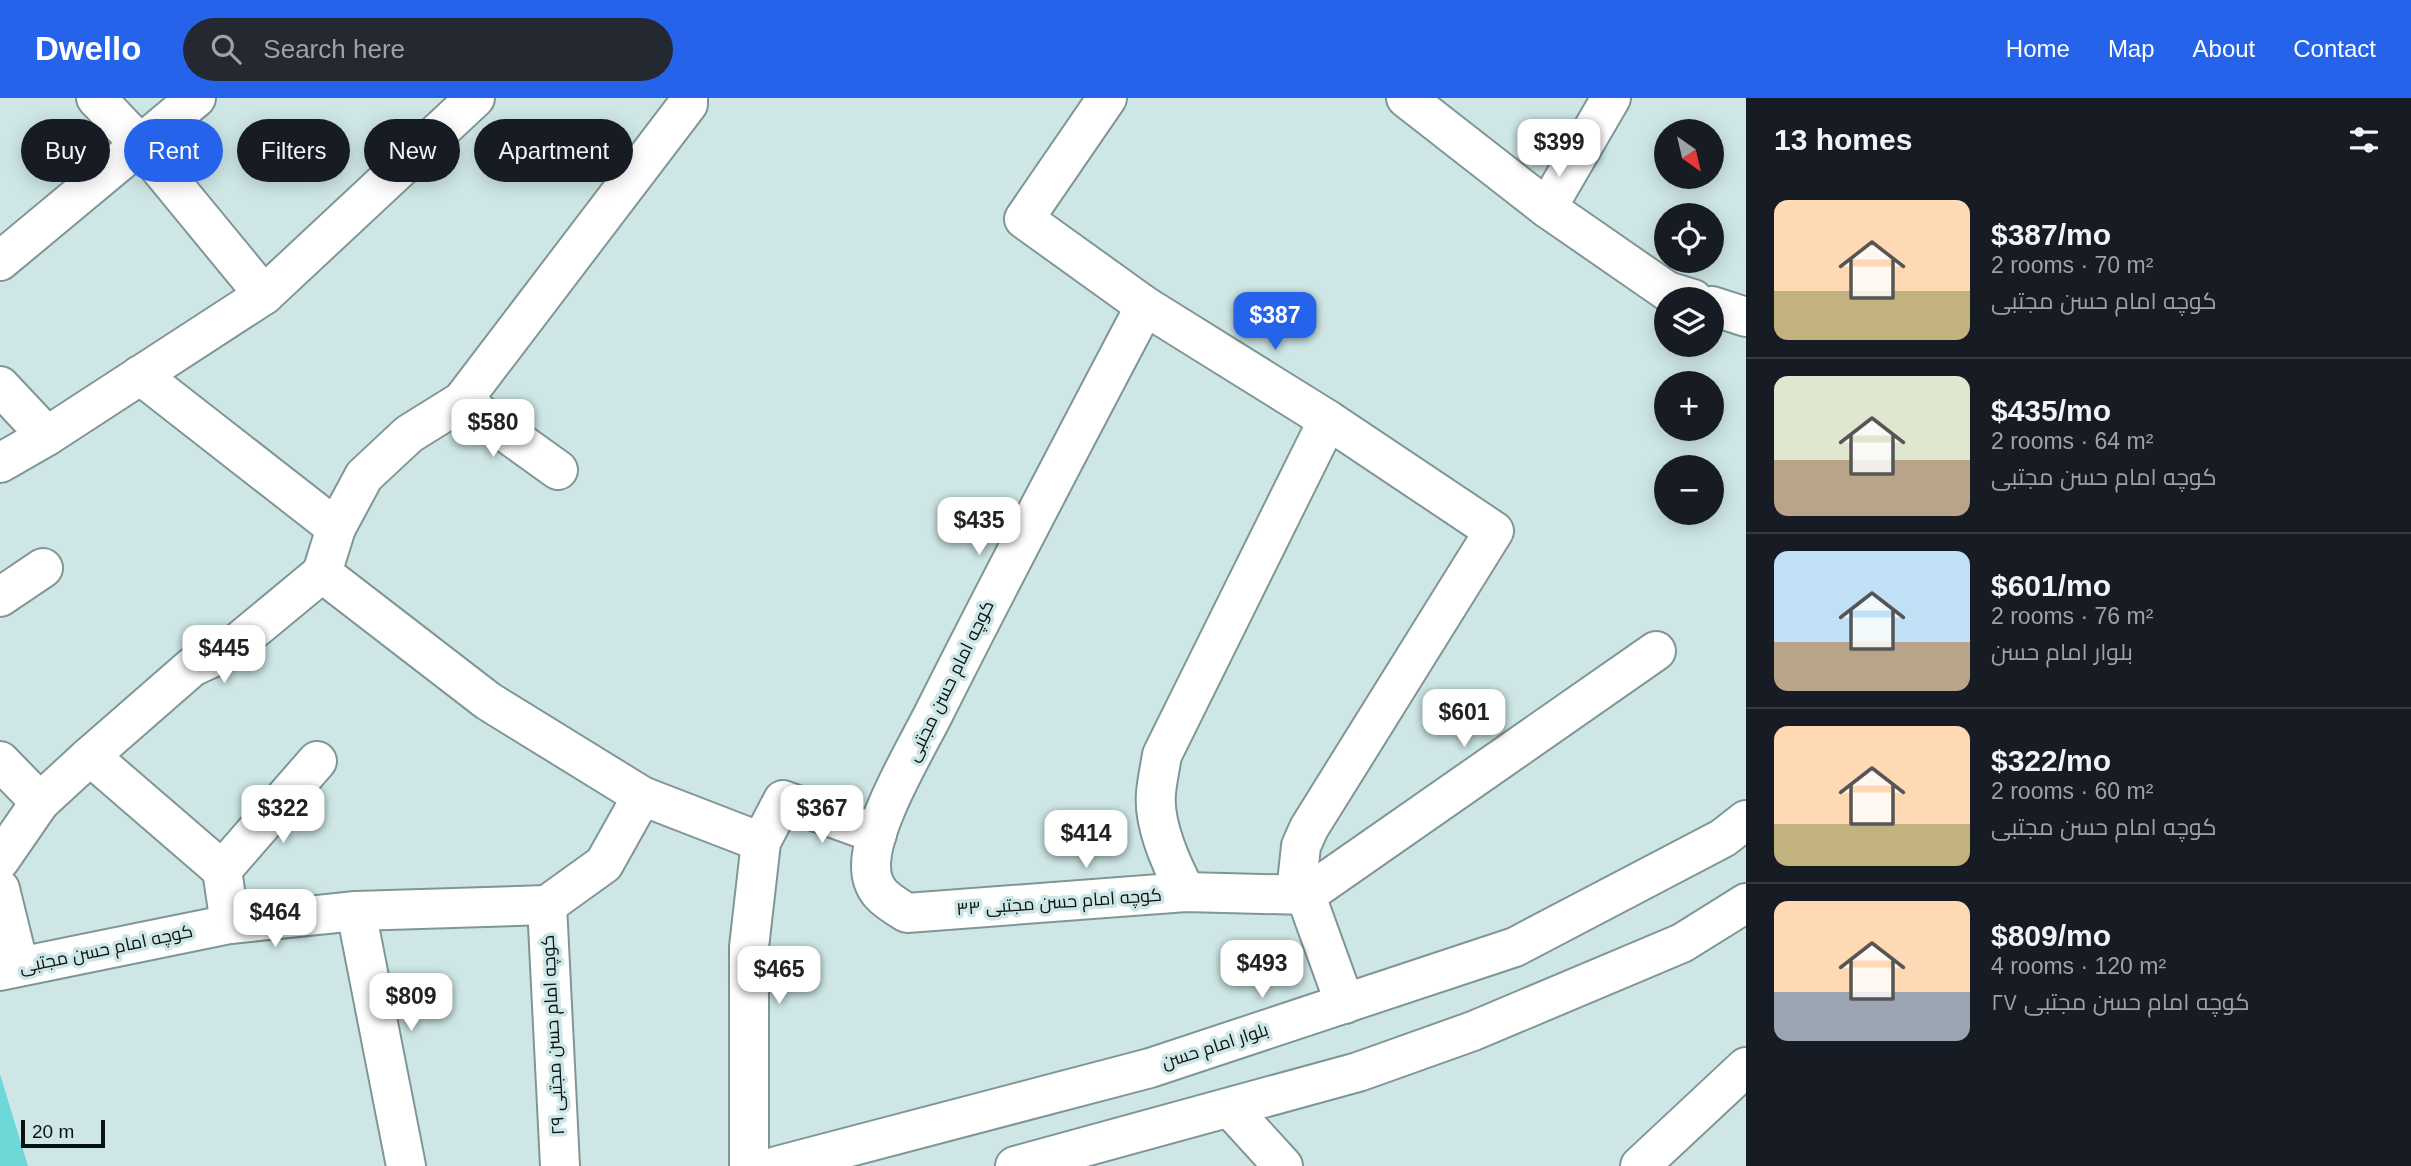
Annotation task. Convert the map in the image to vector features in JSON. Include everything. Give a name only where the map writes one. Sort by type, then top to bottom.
[{"type":"street","points":[[96,98],[124,127]]},
{"type":"street","points":[[169,119],[195,98]]},
{"type":"street","points":[[0,463],[47,436],[264,295],[475,98]]},
{"type":"street","points":[[0,860],[40,802],[90,756],[192,667],[229,650],[321,573],[336,528],[364,476],[410,434],[462,401],[688,104],[688,98]]},
{"type":"street","points":[[1108,98],[1024,219],[1145,306],[1328,420],[1494,531],[1309,828],[1301,846],[1298,874],[1345,1004]]},
{"type":"street","points":[[1406,98],[1547,208],[1661,287]]},
{"type":"street","points":[[1547,208],[1611,98]]},
{"type":"street","points":[[0,261],[124,156]]},
{"type":"street","points":[[171,182],[264,295]]},
{"type":"street","name":"کوچه امام حسن مجتبی","points":[[877,834],[880,821],[998,585],[1145,306]]},
{"type":"street","points":[[1724,310],[1746,317]]},
{"type":"street","points":[[140,375],[336,528]]},
{"type":"street","points":[[0,386],[47,436]]},
{"type":"street","points":[[462,401],[558,470]]},
{"type":"street","points":[[1186,892],[1172,867],[1155,796],[1162,755],[1328,420]]},
{"type":"street","points":[[0,597],[43,568]]},
{"type":"street","points":[[321,573],[488,701],[642,796],[761,842]]},
{"type":"street","points":[[1306,895],[1656,651]]},
{"type":"street","points":[[90,756],[222,870],[229,924]]},
{"type":"street","points":[[0,761],[40,802]]},
{"type":"street","points":[[222,870],[317,761]]},
{"type":"street","points":[[547,905],[604,864],[642,796]]},
{"type":"street","points":[[749,1166],[749,947],[761,842],[783,800],[877,834]]},
{"type":"street","name":"بلوار امام حسن","points":[[777,1166],[1150,1068],[1515,947],[1723,838],[1746,820]]},
{"type":"street","name":"کوچه امام حسن مجتبی ۳۳","points":[[877,834],[871,864],[872,882],[886,901],[908,913],[1186,892],[1306,895]]},
{"type":"street","points":[[0,889],[10,969]]},
{"type":"street","points":[[1015,1166],[1358,1072],[1473,1031],[1682,943],[1746,904]]},
{"type":"street","name":"کوچه امام حسن مجتبی","points":[[10,969],[229,924],[356,911],[547,905]]},
{"type":"street","name":"کوچه امام حسن مجتبی ۲۹","points":[[547,905],[560,1166]]},
{"type":"street","points":[[356,911],[406,1166]]},
{"type":"street","points":[[1640,1166],[1746,1067]]},
{"type":"street","points":[[1230,1108],[1283,1166]]},
{"type":"shaded area","points":[[0,1074],[28,1166],[0,1166]]}]
